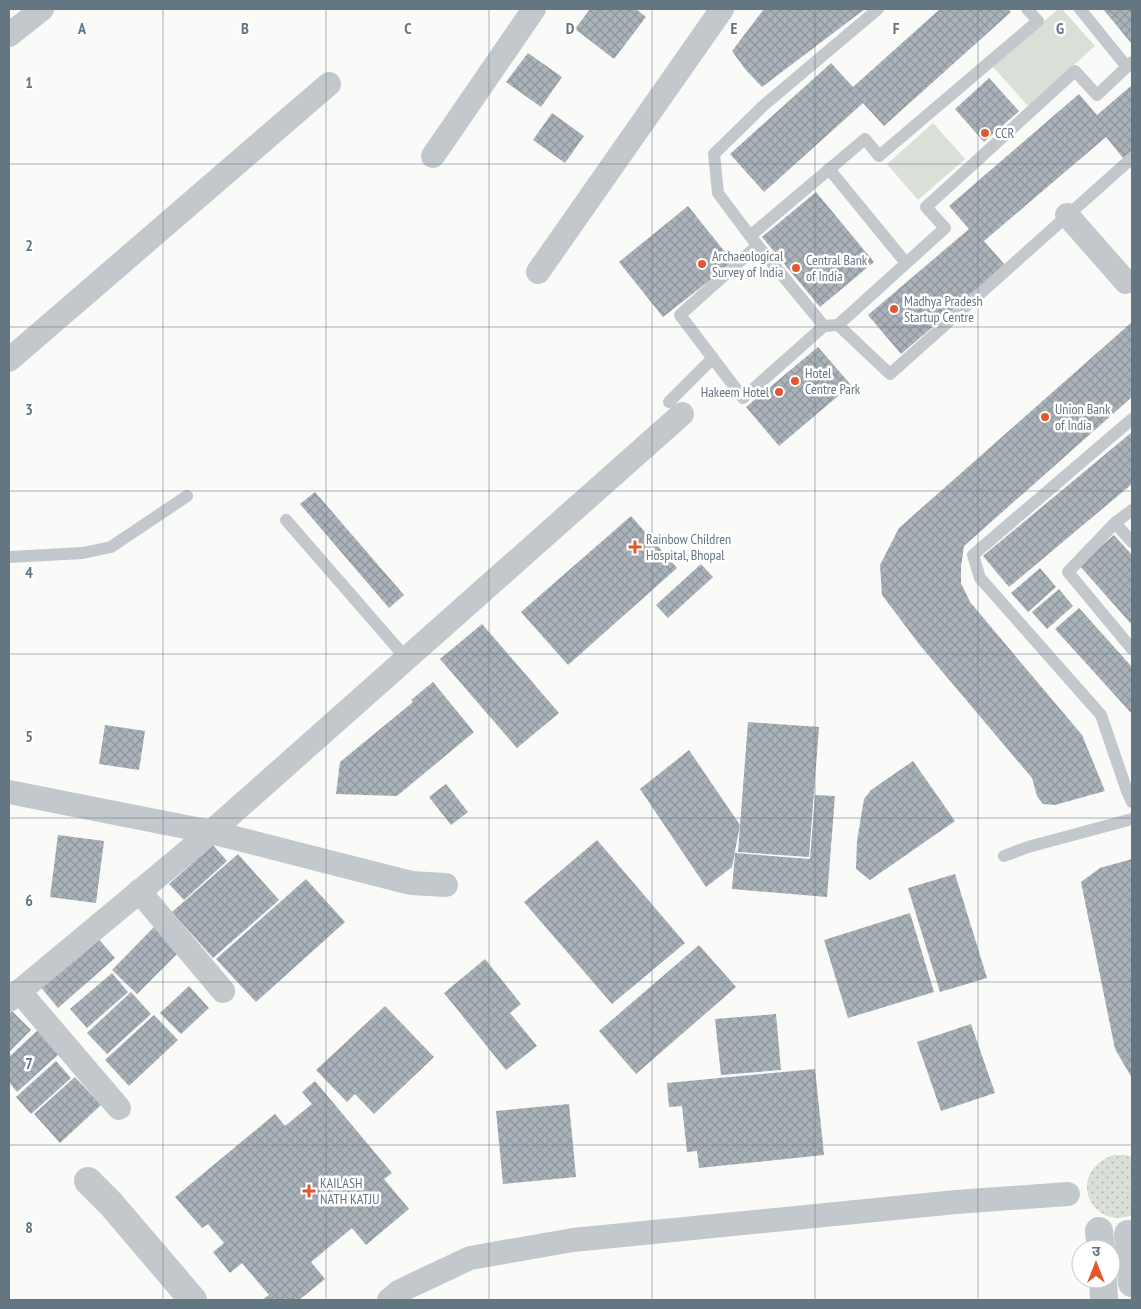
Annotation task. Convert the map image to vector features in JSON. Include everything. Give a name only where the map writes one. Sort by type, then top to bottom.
[{"type":"street","points":[[9,35],[42,9]]},
{"type":"street","points":[[433,156],[534,9]]},
{"type":"street","points":[[538,272],[722,9]]},
{"type":"street","points":[[9,360],[329,84]]},
{"type":"street","points":[[1067,215],[1126,282]]},
{"type":"street","points":[[119,1108],[14,995],[211,832],[406,658],[676,408]]},
{"type":"street","points":[[9,792],[211,832],[411,883],[446,885]]},
{"type":"street","points":[[139,891],[223,991]]},
{"type":"street","points":[[88,1181],[193,1300]]},
{"type":"street","points":[[389,1300],[400,1291],[470,1258],[573,1240],[956,1202],[1068,1194]]},
{"type":"street","points":[[1128,1234],[1132,1283]]},
{"type":"lane","points":[[824,326],[754,241],[718,193],[714,154],[763,106],[878,9]]},
{"type":"lane","points":[[1027,9],[1038,22],[879,156],[865,139],[828,169],[680,316],[743,398],[824,326],[838,325],[945,228],[926,207],[1075,71],[1097,95],[1129,65],[1080,9]]},
{"type":"lane","points":[[838,325],[890,374],[1132,158]]},
{"type":"lane","points":[[828,169],[906,263]]},
{"type":"lane","points":[[676,408],[712,358]]},
{"type":"lane","points":[[1130,794],[1101,715],[980,578],[973,555],[1132,418]]},
{"type":"lane","points":[[9,558],[83,553],[110,546],[187,496]]},
{"type":"lane","points":[[1132,510],[1115,523],[1068,572],[1132,649]]},
{"type":"lane","points":[[286,520],[406,658]]},
{"type":"lane","points":[[1115,523],[1132,542]]},
{"type":"lane","points":[[1004,856],[1028,847],[1132,819]]},
{"type":"shaded area","points":[[1058,9],[1062,9],[1095,46],[1028,106],[993,67]]},
{"type":"shaded area","points":[[933,123],[965,159],[918,200],[887,164]]},
{"type":"shaded area","points":[[1113,1155],[1132,1157],[1132,1215],[1118,1218],[1105,1215],[1095,1208],[1089,1198],[1087,1187],[1090,1175],[1098,1164]]},
{"type":"building","points":[[590,9],[636,9],[646,17],[614,59],[575,29]]},
{"type":"building","points":[[764,9],[865,9],[762,87],[745,69],[732,51]]},
{"type":"building","points":[[940,9],[1008,9],[1011,12],[884,126],[863,103],[764,192],[730,154],[831,63],[853,87]]},
{"type":"building","points":[[1103,9],[1132,9],[1131,43]]},
{"type":"building","points":[[528,53],[562,77],[541,107],[506,82]]},
{"type":"building","points":[[989,78],[1019,111],[984,142],[955,109]]},
{"type":"building","points":[[1132,85],[1132,151],[1123,158],[1106,137],[984,241],[1005,265],[901,354],[868,315],[969,229],[949,206],[1079,94],[1097,115]]},
{"type":"building","points":[[552,113],[584,136],[565,163],[533,140]]},
{"type":"building","points":[[816,192],[874,262],[820,307],[762,237]]},
{"type":"building","points":[[688,206],[733,262],[663,317],[619,262]]},
{"type":"building","points":[[1132,322],[1132,397],[964,546],[961,583],[970,602],[1082,735],[1105,791],[1055,805],[1043,804],[1037,796],[1032,778],[919,644],[882,595],[880,565],[899,528]]},
{"type":"building","points":[[818,347],[851,385],[779,446],[746,407]]},
{"type":"building","points":[[1132,432],[1132,484],[1009,587],[983,556]]},
{"type":"building","points":[[315,492],[404,595],[389,608],[300,504]]},
{"type":"building","points":[[631,516],[677,568],[568,665],[521,612]]},
{"type":"building","points":[[1114,535],[1132,555],[1132,625],[1079,565]]},
{"type":"building","points":[[701,564],[713,577],[668,618],[656,605]]},
{"type":"building","points":[[1040,568],[1056,587],[1028,612],[1011,593]]},
{"type":"building","points":[[1059,589],[1073,606],[1047,629],[1032,612]]},
{"type":"building","points":[[1079,608],[1132,667],[1132,714],[1055,629]]},
{"type":"building","points":[[482,624],[559,713],[517,748],[440,659]]},
{"type":"building","points":[[433,682],[474,732],[397,796],[336,794],[340,762],[413,702],[411,700]]},
{"type":"building","points":[[748,722],[819,727],[809,857],[738,852]]},
{"type":"building","points":[[105,725],[145,731],[139,770],[99,764]]},
{"type":"building","points":[[689,750],[740,825],[732,867],[706,887],[640,789]]},
{"type":"building","points":[[913,761],[955,821],[870,880],[856,869],[857,841],[864,799],[871,790]]},
{"type":"building","points":[[446,784],[468,812],[451,825],[429,797]]},
{"type":"building","points":[[815,795],[835,796],[827,897],[732,889],[735,853],[810,859]]},
{"type":"building","points":[[58,835],[104,841],[96,903],[50,897]]},
{"type":"building","points":[[597,840],[685,943],[612,1004],[524,902]]},
{"type":"building","points":[[213,845],[227,861],[184,900],[169,884]]},
{"type":"building","points":[[238,854],[279,900],[213,958],[172,912]]},
{"type":"building","points":[[1132,859],[1132,1078],[1115,1049],[1081,882],[1100,868]]},
{"type":"building","points":[[955,874],[987,978],[940,992],[908,888]]},
{"type":"building","points":[[306,879],[345,922],[256,1002],[216,959]]},
{"type":"building","points":[[910,913],[934,992],[848,1018],[824,940]]},
{"type":"building","points":[[154,927],[179,952],[137,994],[112,970]]},
{"type":"building","points":[[96,936],[115,958],[58,1008],[39,985]]},
{"type":"building","points":[[699,945],[736,987],[636,1074],[599,1031]]},
{"type":"building","points":[[485,959],[521,1004],[510,1013],[537,1046],[506,1070],[444,993]]},
{"type":"building","points":[[112,973],[128,992],[87,1028],[70,1009]]},
{"type":"building","points":[[189,986],[209,1008],[181,1034],[160,1013]]},
{"type":"building","points":[[131,992],[151,1014],[107,1054],[87,1033]]},
{"type":"building","points":[[385,1006],[434,1057],[374,1114],[355,1094],[347,1102],[316,1070]]},
{"type":"building","points":[[12,1011],[31,1030],[9,1052],[9,1014]]},
{"type":"building","points":[[776,1014],[781,1070],[721,1075],[715,1019]]},
{"type":"building","points":[[154,1015],[178,1040],[129,1086],[105,1060]]},
{"type":"building","points":[[971,1024],[995,1093],[941,1111],[917,1042]]},
{"type":"building","points":[[39,1029],[60,1053],[17,1092],[9,1082],[9,1057]]},
{"type":"building","points":[[56,1061],[71,1078],[31,1114],[16,1097]]},
{"type":"building","points":[[815,1069],[824,1155],[699,1168],[697,1151],[687,1152],[682,1106],[669,1107],[667,1083]]},
{"type":"building","points":[[75,1077],[101,1105],[60,1143],[34,1114]]},
{"type":"building","points":[[315,1081],[392,1173],[384,1179],[409,1209],[366,1245],[352,1228],[311,1262],[325,1279],[299,1300],[262,1300],[269,1295],[242,1263],[230,1273],[213,1252],[224,1243],[208,1224],[202,1228],[175,1197],[275,1114],[285,1126],[312,1104],[302,1092]]},
{"type":"building","points":[[569,1104],[576,1177],[503,1184],[496,1111]]},
{"type":"place","name":"CCR","points":[[985,133]]},
{"type":"place","name":"Archaeological Survey of India","points":[[702,264]]},
{"type":"place","name":"Central Bank of India","points":[[796,268]]},
{"type":"place","name":"Madhya Pradesh Startup Centre","points":[[894,309]]},
{"type":"place","name":"Hotel Centre Park","points":[[795,381]]},
{"type":"place","name":"Hakeem Hotel","points":[[779,392]]},
{"type":"place","name":"Union Bank of India","points":[[1045,417]]},
{"type":"place","name":"Rainbow Children Hospital, Bhopal","points":[[635,547]]},
{"type":"place","name":"KAILASH NATH KATJU","points":[[309,1191]]}]
